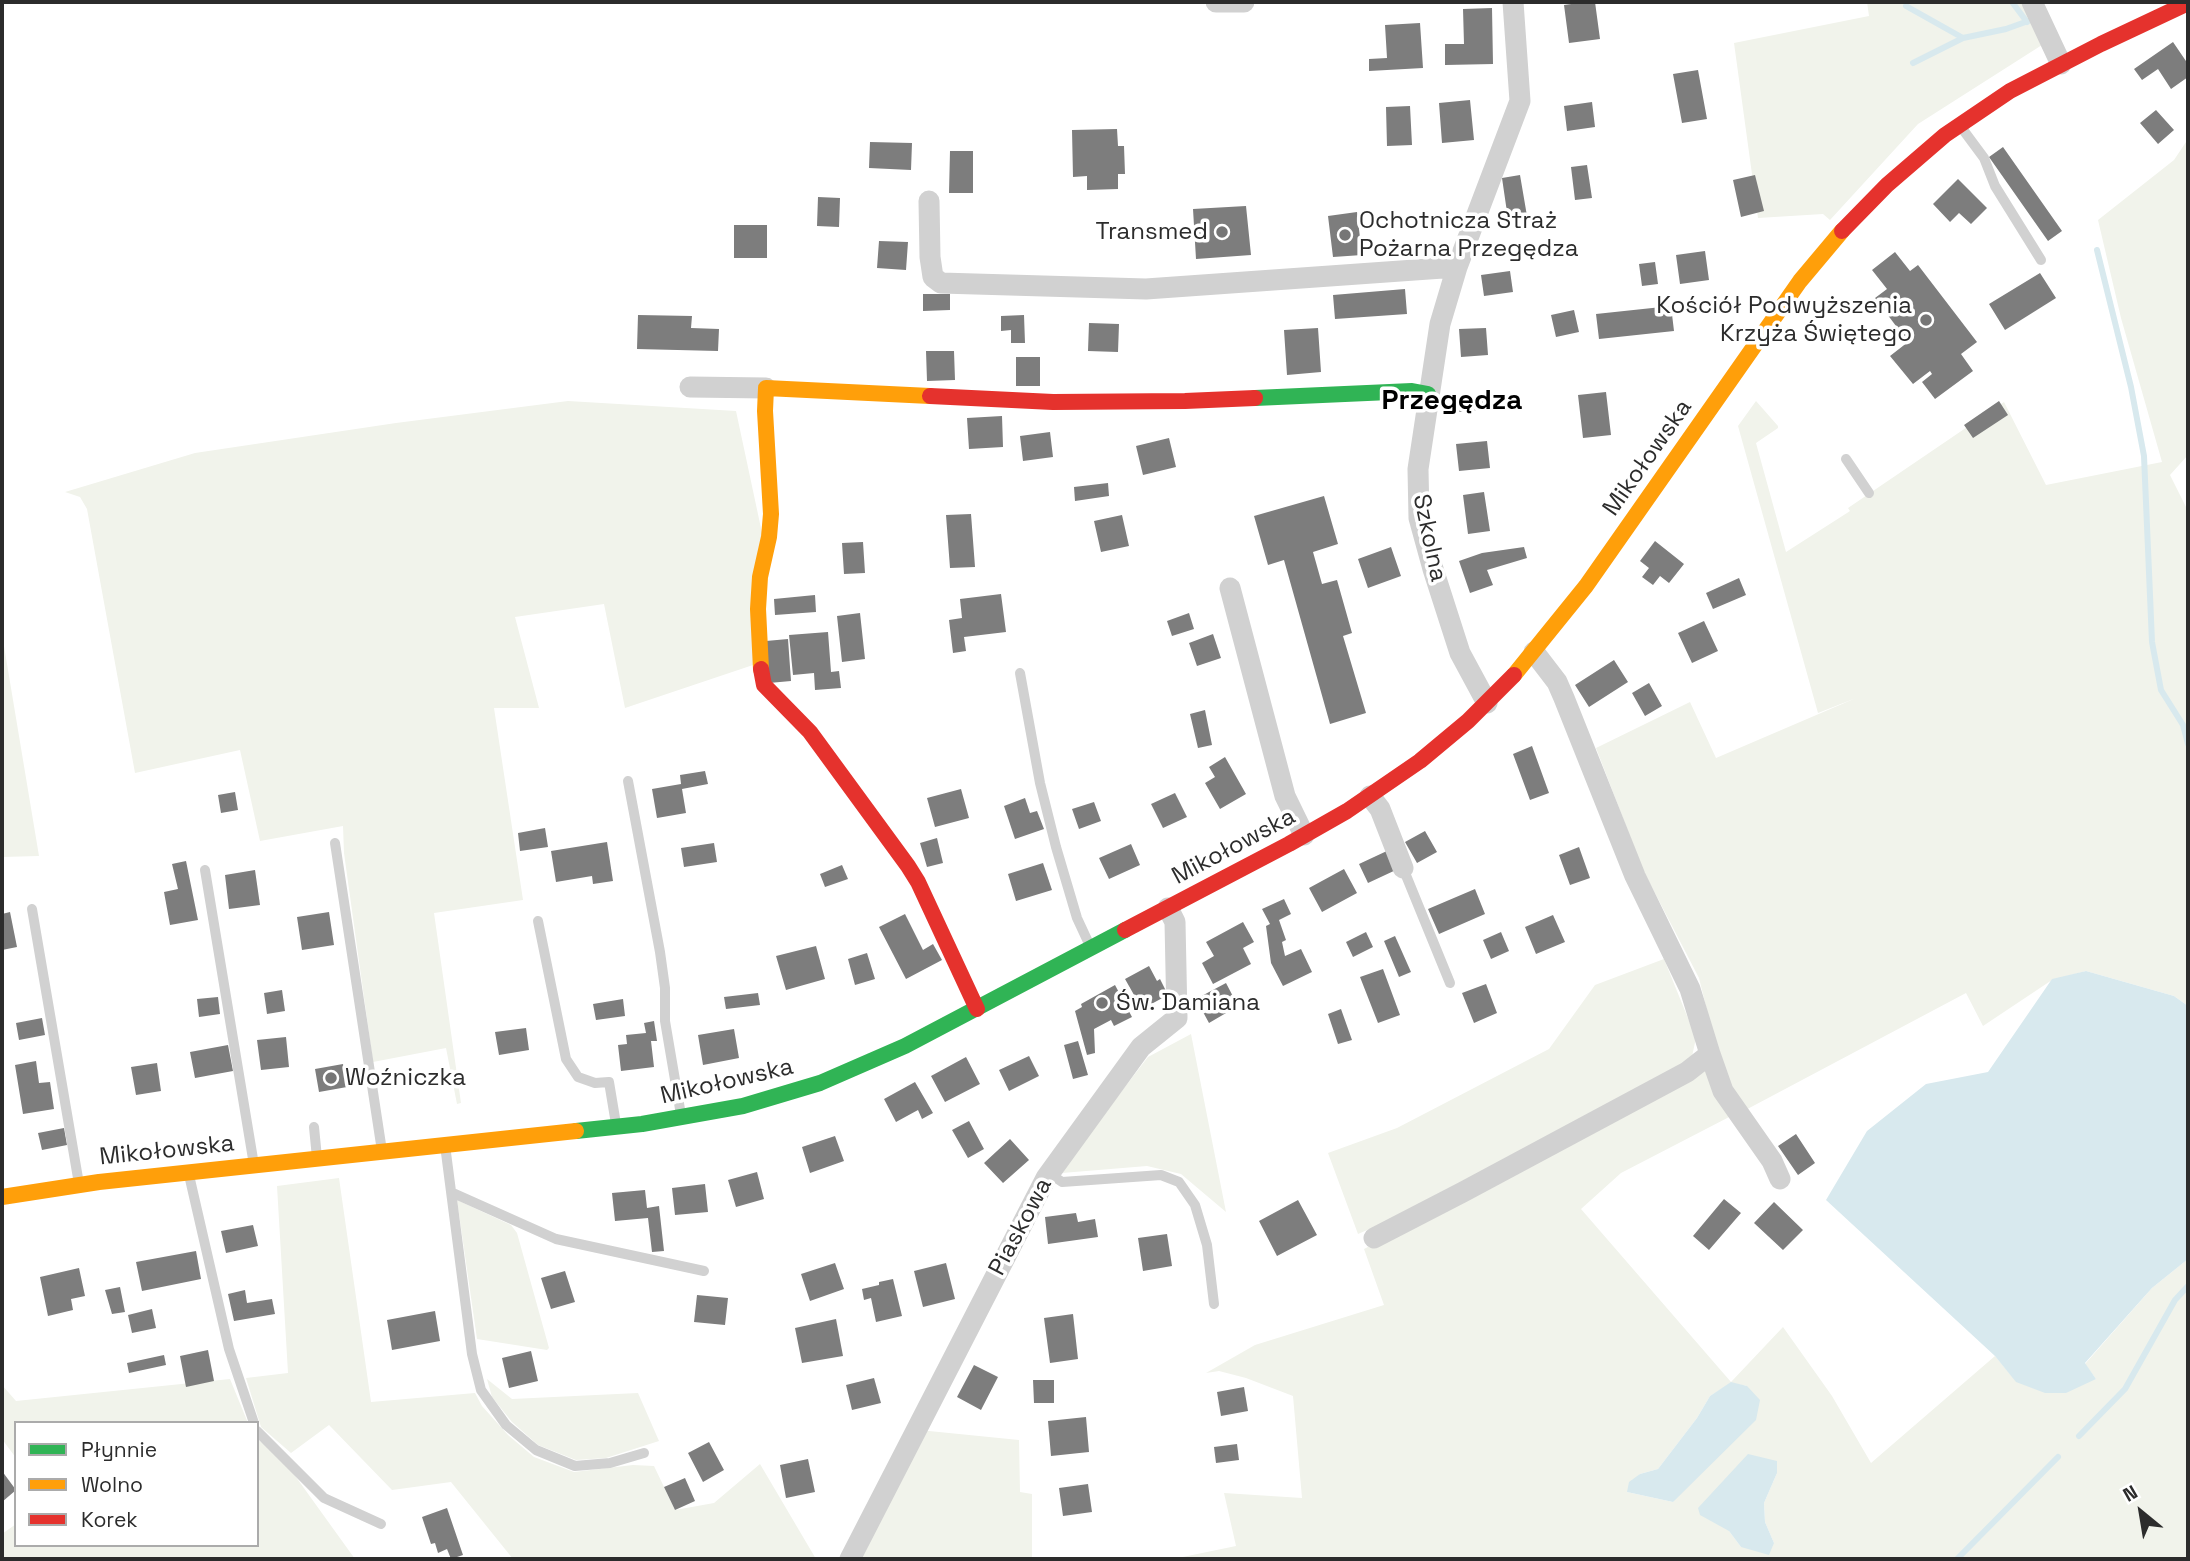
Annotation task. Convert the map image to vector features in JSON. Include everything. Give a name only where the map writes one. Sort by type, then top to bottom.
[{"type":"main road","name":"Mikołowska","points":[[2,1198],[79,1184],[617,1127],[743,1106],[820,1083],[886,1055],[1304,835],[1370,796],[1438,747],[1487,703],[1534,652],[1586,586],[1815,262],[1880,191],[1915,159],[2003,95],[2061,64],[2187,7]]},
{"type":"main road","points":[[977,1009],[908,866],[810,732],[764,685],[758,609],[760,577],[771,514],[766,388],[1053,402],[1185,401],[1412,391],[1428,394]]},
{"type":"street","points":[[1216,2],[1244,2]]},
{"type":"street","name":"Szkolna","points":[[1487,703],[1460,653],[1433,569],[1419,518],[1418,469],[1440,324],[1457,267],[1520,101],[1513,2]]},
{"type":"street","points":[[2032,2],[2061,64]]},
{"type":"street","points":[[929,201],[933,277],[942,284],[1146,289],[1457,267]]},
{"type":"street","points":[[690,387],[766,388]]},
{"type":"street","points":[[1230,588],[1285,796],[1304,835]]},
{"type":"street","points":[[1534,652],[1557,682],[1635,876],[1690,989],[1723,1091],[1772,1161],[1780,1179]]},
{"type":"street","points":[[1370,796],[1380,809],[1403,868]]},
{"type":"street","name":"Piaskowa","points":[[850,1559],[1049,1173],[1141,1047],[1177,1018],[1175,922],[1168,908]]},
{"type":"street","points":[[1374,1238],[1687,1072],[1710,1054]]},
{"type":"lane","points":[[1960,124],[1983,158],[1995,186],[2041,260]]},
{"type":"lane","points":[[1846,459],[1869,493]]},
{"type":"lane","points":[[1020,673],[1040,783],[1056,847],[1077,918],[1091,949]]},
{"type":"lane","points":[[628,780],[660,952],[666,1021],[681,1118]]},
{"type":"lane","points":[[335,843],[382,1151]]},
{"type":"lane","points":[[1403,868],[1450,983]]},
{"type":"lane","points":[[205,870],[254,1164]]},
{"type":"lane","points":[[32,909],[79,1184]]},
{"type":"lane","points":[[538,921],[566,1059],[578,1077],[595,1083],[609,1082],[617,1127]]},
{"type":"lane","points":[[314,1127],[317,1158]]},
{"type":"lane","points":[[445,1145],[472,1354],[481,1390],[506,1425],[536,1450],[575,1466],[610,1463],[644,1453]]},
{"type":"lane","points":[[188,1172],[229,1349],[253,1421]]},
{"type":"lane","points":[[1049,1173],[1062,1182],[1161,1175],[1179,1182],[1195,1205],[1207,1245],[1214,1304]]},
{"type":"lane","points":[[453,1193],[556,1239],[704,1271]]},
{"type":"lane","points":[[259,1433],[324,1498],[381,1524]]},
{"type":"shaded area","points":[[1867,2],[2022,2],[2042,45],[1918,124],[1830,220],[1823,214],[1758,218],[1734,43],[1869,16]]},
{"type":"shaded area","points":[[2188,139],[2188,455],[2170,475],[2188,511],[2188,1006],[2174,996],[2086,971],[2052,980],[1983,1026],[1966,993],[1738,1114],[1721,1067],[1699,978],[1643,870],[1596,748],[1690,702],[1716,758],[1856,698],[1818,713],[1738,426],[1756,401],[1778,426],[1756,443],[1786,552],[1850,511],[1848,508],[2004,402],[2046,485],[2162,462],[2121,318],[2098,220],[2174,160]]},
{"type":"shaded area","points":[[568,401],[736,411],[762,533],[756,664],[625,708],[604,604],[515,617],[539,708],[494,708],[523,900],[434,913],[461,1103],[457,1104],[446,1048],[373,1062],[344,853],[343,826],[260,841],[240,750],[135,773],[87,509],[80,497],[65,492],[195,453]]},
{"type":"shaded area","points":[[2,634],[39,856],[2,857]]},
{"type":"shaded area","points":[[1664,959],[1696,1038],[1691,1061],[1404,1214],[1358,1234],[1328,1153],[1397,1128],[1549,1049],[1595,985]]},
{"type":"shaded area","points":[[2086,971],[2174,996],[2188,1006],[2188,1259],[2152,1288],[2085,1363],[2096,1379],[2066,1393],[2045,1393],[2016,1382],[1995,1356],[1826,1200],[1867,1131],[1926,1084],[1988,1072],[2052,979]]},
{"type":"shaded area","points":[[1191,1034],[1226,1212],[1181,1174],[1147,1166],[1062,1173],[1074,1153],[1148,1057]]},
{"type":"shaded area","points":[[1702,1068],[1711,1075],[1733,1115],[1621,1173],[1581,1209],[1731,1382],[1783,1327],[1832,1396],[1871,1463],[1995,1356],[2016,1381],[2096,1379],[2085,1364],[2152,1288],[2188,1259],[2188,1559],[1173,1559],[1236,1546],[1224,1493],[1302,1498],[1293,1396],[1246,1378],[1219,1371],[1206,1373],[1255,1345],[1384,1305],[1364,1249]],"holes":[[[1731,1383],[1747,1386],[1673,1502],[1627,1492],[1640,1474],[1658,1469],[1697,1418],[1710,1396]],[[1777,1473],[1764,1503],[1765,1522],[1774,1543],[1741,1547],[1729,1531]]]},
{"type":"shaded area","points":[[339,1178],[371,1402],[475,1393],[482,1406],[508,1435],[534,1457],[574,1472],[633,1465],[654,1466],[675,1510],[714,1503],[760,1464],[816,1559],[513,1559],[451,1482],[392,1490],[329,1425],[291,1453],[261,1427],[246,1378],[288,1373],[277,1186]]},
{"type":"shaded area","points":[[457,1200],[511,1225],[517,1233],[549,1348],[547,1350],[477,1339]]},
{"type":"shaded area","points":[[230,1379],[247,1421],[14,1421],[14,1455],[2,1439],[2,1385],[16,1401]]},
{"type":"shaded area","points":[[487,1379],[512,1399],[638,1393],[659,1441],[606,1458],[576,1460],[538,1445],[512,1422],[492,1397]]},
{"type":"shaded area","points":[[1731,1382],[1747,1386],[1760,1400],[1756,1420],[1673,1502],[1627,1492],[1629,1482],[1640,1474],[1658,1469],[1697,1418],[1710,1396]]},
{"type":"shaded area","points":[[919,1430],[1019,1440],[1020,1492],[1032,1494],[1032,1559],[857,1559]]},
{"type":"shaded area","points":[[259,1441],[283,1459],[355,1559],[2,1559],[2,1534],[14,1525],[14,1547],[259,1547]]},
{"type":"shaded area","points":[[1748,1454],[1777,1461],[1777,1473],[1764,1503],[1765,1522],[1774,1543],[1769,1555],[1741,1547],[1729,1531],[1700,1515],[1698,1508]]},
{"type":"building","points":[[1595,2],[1600,39],[1569,43],[1564,5]]},
{"type":"building","points":[[1492,8],[1493,64],[1445,65],[1445,44],[1464,44],[1463,9]]},
{"type":"building","points":[[1420,23],[1423,68],[1369,71],[1369,59],[1387,58],[1385,25]]},
{"type":"building","points":[[2173,42],[2188,64],[2188,77],[2171,89],[2158,69],[2142,80],[2134,69]]},
{"type":"building","points":[[1698,70],[1707,119],[1682,123],[1673,74]]},
{"type":"building","points":[[1470,100],[1474,140],[1442,143],[1439,103]]},
{"type":"building","points":[[1592,102],[1595,127],[1567,131],[1564,106]]},
{"type":"building","points":[[1410,106],[1412,145],[1387,146],[1386,107]]},
{"type":"building","points":[[2156,110],[2174,130],[2158,144],[2140,123]]},
{"type":"building","points":[[1117,129],[1118,146],[1124,146],[1125,174],[1118,174],[1118,189],[1087,190],[1087,176],[1073,177],[1072,130]]},
{"type":"building","points":[[870,142],[912,143],[911,170],[869,168]]},
{"type":"building","points":[[2003,147],[2062,231],[2048,241],[1989,157]]},
{"type":"building","points":[[950,151],[973,151],[973,193],[949,193]]},
{"type":"building","points":[[1587,165],[1592,198],[1575,200],[1571,167]]},
{"type":"building","points":[[1520,175],[1527,216],[1508,219],[1502,178]]},
{"type":"building","points":[[1755,175],[1764,211],[1741,217],[1733,180]]},
{"type":"building","points":[[1958,179],[1987,208],[1971,224],[1959,213],[1950,222],[1933,204]]},
{"type":"building","points":[[818,197],[840,198],[839,227],[817,226]]},
{"type":"building","name":"Transmed","points":[[1246,206],[1251,255],[1196,259],[1193,209]]},
{"type":"building","name":"Ochotnicza Straż Pożarna Przegędza","points":[[1357,212],[1362,255],[1333,257],[1328,216]]},
{"type":"building","points":[[734,225],[767,225],[767,258],[734,258]]},
{"type":"building","points":[[879,241],[908,242],[906,270],[877,268]]},
{"type":"building","points":[[1705,251],[1709,280],[1680,284],[1676,255]]},
{"type":"building","name":"Kościół Podwyższenia Krzyża Świętego","points":[[1895,252],[1910,271],[1918,265],[1977,342],[1961,354],[1973,371],[1935,399],[1922,382],[1932,374],[1930,371],[1913,384],[1890,356],[1908,342],[1875,298],[1887,289],[1872,270]]},
{"type":"building","points":[[1655,262],[1658,284],[1642,286],[1639,264]]},
{"type":"building","points":[[1510,271],[1513,292],[1484,296],[1481,275]]},
{"type":"building","points":[[2040,273],[2056,298],[2005,330],[1989,304]]},
{"type":"building","points":[[1405,289],[1407,314],[1335,319],[1333,295]]},
{"type":"building","points":[[923,294],[950,294],[950,310],[923,311]]},
{"type":"building","points":[[1671,306],[1674,331],[1599,339],[1596,314]]},
{"type":"building","points":[[1574,310],[1579,332],[1556,337],[1551,315]]},
{"type":"building","points":[[638,315],[692,316],[691,328],[719,329],[718,351],[637,349]]},
{"type":"building","points":[[1024,315],[1025,343],[1011,343],[1011,330],[1001,331],[1001,316]]},
{"type":"building","points":[[1089,323],[1119,324],[1118,352],[1088,351]]},
{"type":"building","points":[[1318,328],[1321,372],[1287,375],[1284,330]]},
{"type":"building","points":[[1486,328],[1488,355],[1461,357],[1459,329]]},
{"type":"building","points":[[926,351],[954,351],[955,380],[927,381]]},
{"type":"building","points":[[1016,357],[1040,357],[1040,386],[1016,386]]},
{"type":"building","points":[[1606,392],[1611,435],[1583,438],[1578,395]]},
{"type":"building","points":[[1496,395],[1498,408],[1459,412],[1458,399]]},
{"type":"building","points":[[1999,401],[2008,415],[1973,438],[1964,425]]},
{"type":"building","points":[[1002,416],[1003,447],[969,449],[967,418]]},
{"type":"building","points":[[1050,432],[1053,457],[1023,461],[1020,436]]},
{"type":"building","points":[[1169,438],[1176,467],[1143,475],[1136,446]]},
{"type":"building","points":[[1487,441],[1490,468],[1459,471],[1456,444]]},
{"type":"building","points":[[1108,483],[1109,496],[1075,501],[1074,487]]},
{"type":"building","points":[[1484,492],[1490,531],[1468,534],[1463,495]]},
{"type":"building","points":[[1324,496],[1338,544],[1313,552],[1322,584],[1337,580],[1352,633],[1343,636],[1366,713],[1330,724],[1284,560],[1268,565],[1254,516]]},
{"type":"building","points":[[971,514],[975,567],[950,568],[946,515]]},
{"type":"building","points":[[1122,515],[1129,546],[1101,552],[1094,521]]},
{"type":"building","points":[[1655,541],[1684,564],[1669,583],[1660,576],[1653,585],[1642,577],[1649,568],[1640,561]]},
{"type":"building","points":[[863,542],[865,573],[844,574],[842,543]]},
{"type":"building","points":[[1391,547],[1401,576],[1368,588],[1358,559]]},
{"type":"building","points":[[1524,547],[1527,558],[1487,570],[1493,585],[1470,593],[1459,561],[1482,553]]},
{"type":"building","points":[[1739,578],[1746,595],[1713,609],[1706,593]]},
{"type":"building","points":[[1001,594],[1006,632],[964,637],[966,651],[953,653],[949,620],[962,618],[960,599]]},
{"type":"building","points":[[815,595],[816,612],[775,615],[774,599]]},
{"type":"building","points":[[860,613],[865,659],[842,662],[837,616]]},
{"type":"building","points":[[1189,613],[1194,629],[1172,636],[1167,621]]},
{"type":"building","points":[[1704,621],[1718,651],[1692,663],[1678,633]]},
{"type":"building","points":[[828,632],[831,672],[839,671],[841,688],[815,690],[814,673],[793,675],[789,635]]},
{"type":"building","points":[[1213,634],[1221,658],[1197,666],[1189,643]]},
{"type":"building","points":[[788,639],[791,681],[769,683],[766,641]]},
{"type":"building","points":[[1614,660],[1628,682],[1589,707],[1575,685]]},
{"type":"building","points":[[1649,683],[1662,706],[1645,716],[1632,693]]},
{"type":"building","points":[[1205,710],[1212,745],[1198,748],[1190,714]]},
{"type":"building","points":[[1532,746],[1549,793],[1530,800],[1513,754]]},
{"type":"building","points":[[1225,757],[1246,794],[1220,809],[1205,783],[1215,777],[1209,767]]},
{"type":"building","points":[[705,771],[708,784],[682,789],[686,813],[657,818],[652,789],[681,784],[680,775]]},
{"type":"building","points":[[961,789],[969,818],[935,827],[927,798]]},
{"type":"building","points":[[235,792],[238,810],[221,813],[218,795]]},
{"type":"building","points":[[1175,793],[1187,817],[1163,828],[1151,804]]},
{"type":"building","points":[[1025,798],[1030,813],[1037,811],[1044,829],[1015,839],[1004,806]]},
{"type":"building","points":[[1094,802],[1101,821],[1079,829],[1072,809]]},
{"type":"building","points":[[545,828],[548,847],[520,851],[518,833]]},
{"type":"building","points":[[1425,831],[1437,852],[1417,863],[1405,842]]},
{"type":"building","points":[[937,838],[943,863],[927,867],[920,843]]},
{"type":"building","points":[[607,842],[613,881],[593,884],[592,876],[556,882],[551,851]]},
{"type":"building","points":[[714,843],[717,862],[684,867],[681,848]]},
{"type":"building","points":[[1131,844],[1140,865],[1109,879],[1099,858]]},
{"type":"building","points":[[1579,847],[1590,878],[1570,885],[1559,855]]},
{"type":"building","points":[[1389,850],[1398,869],[1368,883],[1359,864]]},
{"type":"building","points":[[186,861],[198,920],[170,925],[164,892],[178,889],[172,864]]},
{"type":"building","points":[[1043,863],[1052,890],[1016,901],[1008,874]]},
{"type":"building","points":[[842,865],[848,879],[825,887],[820,874]]},
{"type":"building","points":[[1344,869],[1357,893],[1322,912],[1309,888]]},
{"type":"building","points":[[255,870],[260,905],[229,909],[225,875]]},
{"type":"building","points":[[1475,889],[1485,914],[1439,934],[1428,909]]},
{"type":"building","points":[[1284,899],[1291,914],[1279,920],[1286,940],[1282,942],[1285,956],[1301,949],[1312,972],[1283,986],[1271,963],[1266,926],[1270,924],[1262,909]]},
{"type":"building","points":[[10,912],[17,947],[2,950],[2,914]]},
{"type":"building","points":[[329,912],[334,945],[302,950],[297,917]]},
{"type":"building","points":[[905,914],[923,950],[933,944],[942,960],[906,979],[879,927]]},
{"type":"building","points":[[1553,915],[1565,942],[1536,954],[1525,927]]},
{"type":"building","points":[[1243,922],[1254,942],[1243,948],[1251,964],[1213,984],[1202,963],[1214,956],[1206,942]]},
{"type":"building","points":[[1366,932],[1373,947],[1353,957],[1346,942]]},
{"type":"building","points":[[1501,932],[1509,951],[1491,959],[1483,940]]},
{"type":"building","points":[[1395,936],[1411,972],[1399,977],[1384,941]]},
{"type":"building","points":[[816,946],[825,979],[786,990],[776,956]]},
{"type":"building","points":[[867,953],[875,979],[855,985],[848,959]]},
{"type":"building","points":[[1149,966],[1168,995],[1142,1009],[1125,979]]},
{"type":"building","points":[[1383,969],[1400,1015],[1378,1023],[1360,977]]},
{"type":"building","points":[[1226,983],[1238,1006],[1209,1023],[1196,999]]},
{"type":"building","points":[[1486,984],[1497,1013],[1474,1023],[1462,993]]},
{"type":"building","points":[[1115,985],[1132,1017],[1114,1026],[1111,1020],[1094,1029],[1095,1053],[1087,1055],[1075,1011],[1082,1007],[1081,1004]]},
{"type":"building","points":[[282,990],[285,1011],[267,1014],[264,993]]},
{"type":"building","points":[[758,993],[760,1005],[726,1009],[724,997]]},
{"type":"building","points":[[218,997],[220,1014],[199,1017],[197,999]]},
{"type":"building","points":[[623,999],[625,1016],[596,1020],[593,1004]]},
{"type":"building","points":[[1341,1009],[1352,1040],[1338,1044],[1328,1014]]},
{"type":"building","points":[[42,1018],[45,1035],[19,1040],[16,1023]]},
{"type":"building","points":[[654,1021],[657,1041],[651,1041],[654,1067],[621,1071],[618,1045],[627,1044],[626,1035],[646,1033],[644,1023]]},
{"type":"building","points":[[526,1028],[529,1050],[499,1055],[495,1032]]},
{"type":"building","points":[[734,1029],[739,1058],[703,1065],[698,1035]]},
{"type":"building","points":[[286,1037],[289,1067],[261,1070],[257,1040]]},
{"type":"building","points":[[1078,1041],[1088,1075],[1073,1079],[1064,1045]]},
{"type":"building","points":[[228,1045],[233,1071],[195,1078],[190,1052]]},
{"type":"building","points":[[1029,1056],[1039,1076],[1009,1091],[999,1070]]},
{"type":"building","points":[[966,1057],[980,1084],[945,1102],[931,1076]]},
{"type":"building","points":[[36,1061],[39,1083],[50,1082],[54,1109],[23,1114],[15,1065]]},
{"type":"building","points":[[157,1063],[161,1091],[136,1095],[131,1067]]},
{"type":"building","name":"Woźniczka","points":[[343,1064],[347,1087],[319,1092],[315,1069]]},
{"type":"building","points":[[915,1082],[933,1113],[922,1119],[918,1110],[896,1122],[884,1099]]},
{"type":"building","points":[[969,1121],[984,1149],[968,1158],[952,1130]]},
{"type":"building","points":[[64,1128],[67,1145],[42,1150],[38,1133]]},
{"type":"building","points":[[1796,1134],[1815,1163],[1798,1175],[1778,1146]]},
{"type":"building","points":[[835,1136],[844,1161],[810,1173],[802,1147]]},
{"type":"building","points":[[1010,1139],[1029,1160],[1003,1183],[984,1163]]},
{"type":"building","points":[[757,1172],[764,1199],[736,1207],[728,1180]]},
{"type":"building","points":[[705,1184],[708,1212],[675,1215],[672,1188]]},
{"type":"building","points":[[645,1190],[647,1208],[659,1206],[664,1251],[652,1252],[648,1218],[615,1221],[612,1193]]},
{"type":"building","points":[[1724,1199],[1741,1213],[1709,1250],[1693,1236]]},
{"type":"building","points":[[1298,1200],[1317,1235],[1277,1256],[1259,1221]]},
{"type":"building","points":[[1774,1202],[1803,1230],[1783,1250],[1754,1223]]},
{"type":"building","points":[[1076,1213],[1078,1222],[1095,1219],[1098,1237],[1048,1244],[1045,1217]]},
{"type":"building","points":[[253,1225],[258,1246],[226,1253],[221,1231]]},
{"type":"building","points":[[1167,1234],[1172,1266],[1143,1271],[1138,1238]]},
{"type":"building","points":[[196,1251],[201,1279],[142,1291],[136,1262]]},
{"type":"building","points":[[835,1263],[844,1289],[810,1301],[801,1274]]},
{"type":"building","points":[[946,1263],[955,1299],[923,1307],[914,1271]]},
{"type":"building","points":[[79,1268],[85,1296],[71,1299],[73,1310],[48,1316],[40,1277]]},
{"type":"building","points":[[565,1271],[575,1302],[551,1309],[541,1278]]},
{"type":"building","points":[[893,1279],[902,1316],[876,1322],[871,1298],[864,1300],[862,1289]]},
{"type":"building","points":[[120,1287],[125,1312],[112,1314],[105,1290]]},
{"type":"building","points":[[245,1290],[247,1303],[272,1299],[275,1314],[234,1321],[228,1294]]},
{"type":"building","points":[[697,1295],[728,1298],[725,1325],[694,1322]]},
{"type":"building","points":[[152,1309],[156,1328],[132,1333],[128,1315]]},
{"type":"building","points":[[435,1311],[440,1341],[392,1350],[387,1320]]},
{"type":"building","points":[[1073,1314],[1078,1359],[1050,1363],[1044,1318]]},
{"type":"building","points":[[836,1319],[843,1356],[802,1363],[795,1328]]},
{"type":"building","points":[[208,1350],[214,1381],[186,1387],[180,1356]]},
{"type":"building","points":[[531,1351],[538,1381],[509,1388],[502,1358]]},
{"type":"building","points":[[164,1355],[166,1365],[129,1373],[127,1363]]},
{"type":"building","points":[[974,1365],[998,1377],[981,1410],[957,1397]]},
{"type":"building","points":[[874,1378],[881,1403],[852,1410],[846,1385]]},
{"type":"building","points":[[1033,1380],[1054,1380],[1054,1403],[1034,1403]]},
{"type":"building","points":[[1244,1387],[1248,1411],[1221,1416],[1217,1392]]},
{"type":"building","points":[[1086,1417],[1089,1452],[1051,1456],[1048,1421]]},
{"type":"building","points":[[709,1442],[724,1470],[703,1482],[688,1453]]},
{"type":"building","points":[[1237,1444],[1239,1460],[1216,1463],[1214,1447]]},
{"type":"building","points":[[808,1459],[815,1492],[786,1498],[780,1465]]},
{"type":"building","points":[[2,1471],[14,1487],[14,1492],[2,1502]]},
{"type":"building","points":[[685,1478],[695,1501],[675,1510],[664,1487]]},
{"type":"building","points":[[1088,1484],[1092,1512],[1063,1516],[1059,1488]]},
{"type":"building","points":[[447,1508],[463,1555],[451,1559],[447,1549],[438,1553],[435,1543],[431,1544],[422,1517]]},
{"type":"waterway","points":[[2012,2],[2027,22]]},
{"type":"waterway","points":[[1906,6],[1963,38]]},
{"type":"waterway","points":[[1913,63],[1963,38],[2006,29],[2031,20]]},
{"type":"waterway","points":[[2097,250],[2131,387],[2144,456],[2152,642],[2161,690],[2183,725],[2188,744]]},
{"type":"waterway","points":[[2079,1436],[2125,1389],[2175,1300],[2188,1286]]},
{"type":"waterway","points":[[1957,1559],[2058,1457]]},
{"type":"traffic: fast","points":[[1255,398],[1412,391],[1428,394]]},
{"type":"traffic: fast","points":[[576,1131],[642,1124],[743,1106],[820,1083],[905,1046],[1125,930]]},
{"type":"traffic: slow","points":[[1514,675],[1586,586],[1800,281],[1842,231]]},
{"type":"traffic: slow","points":[[761,669],[758,609],[760,577],[771,514],[766,388],[930,396]]},
{"type":"traffic: slow","points":[[2,1197],[99,1182],[576,1131]]},
{"type":"traffic: jam","points":[[1842,231],[1887,185],[1945,135],[2010,91],[2188,3]]},
{"type":"traffic: jam","points":[[930,396],[1053,402],[1255,398]]},
{"type":"traffic: jam","points":[[761,669],[764,685],[810,732],[908,866],[977,1009]]},
{"type":"traffic: jam","points":[[1125,930],[1347,811],[1420,761],[1468,721],[1514,675]]},
{"type":"place","name":"Transmed","points":[[1222,232]]},
{"type":"place","name":"Ochotnicza Straż Pożarna Przegędza","points":[[1345,235]]},
{"type":"place","name":"Kościół Podwyższenia Krzyża Świętego","points":[[1926,320]]},
{"type":"place","name":"Św. Damiana","points":[[1102,1003]]},
{"type":"place","name":"Woźniczka","points":[[331,1078]]},
{"type":"district","name":"Przegędza","points":[[1452,401]]}]
